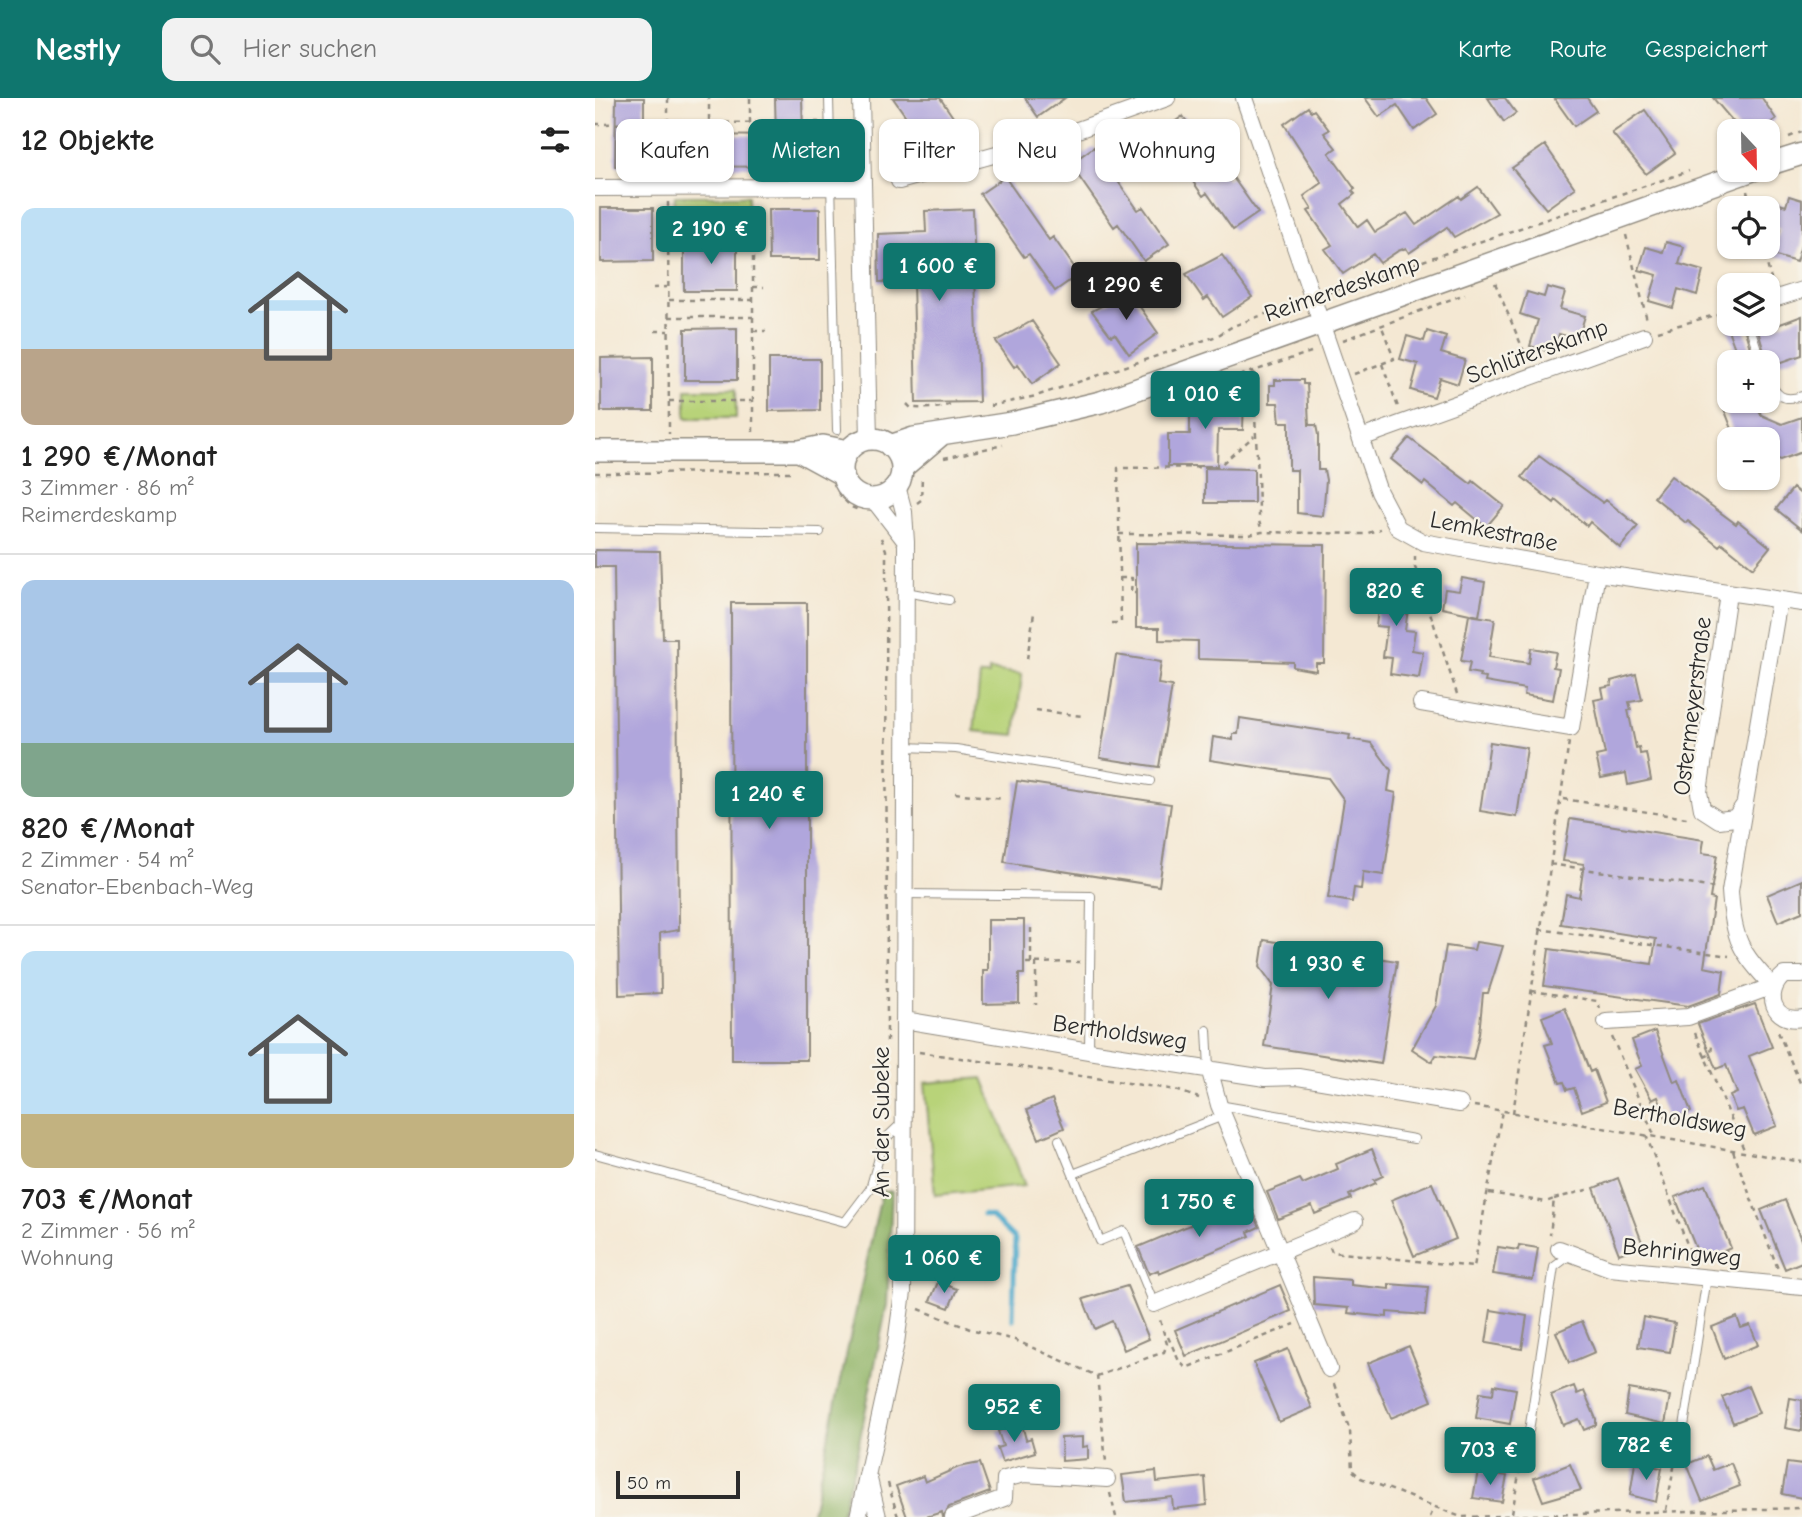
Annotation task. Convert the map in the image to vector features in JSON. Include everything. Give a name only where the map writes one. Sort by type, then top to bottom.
[{"type":"main road","points":[[1780,161],[1802,154]]},
{"type":"main road","name":"Reimerdeskamp","points":[[890,446],[938,426],[1012,423],[1101,402],[1719,182]]},
{"type":"main road","points":[[595,452],[797,461],[840,483],[867,505],[886,496],[907,474],[938,426]]},
{"type":"main road","points":[[840,483],[843,461],[849,451],[858,443],[869,439],[890,446],[907,474]]},
{"type":"main road","points":[[797,461],[823,446],[849,451]]},
{"type":"street","points":[[861,98],[869,439]]},
{"type":"street","points":[[979,159],[1058,137],[1167,98]]},
{"type":"street","name":"Lemkestraße","points":[[1244,98],[1361,438],[1394,523],[1417,540],[1597,573],[1802,603]]},
{"type":"street","points":[[595,188],[863,187]]},
{"type":"street","points":[[1780,297],[1802,290]]},
{"type":"street","name":"Schlüterskamp","points":[[1361,438],[1647,335]]},
{"type":"street","points":[[904,1020],[906,542],[897,516],[907,474]]},
{"type":"street","points":[[867,505],[897,516]]},
{"type":"street","points":[[1420,703],[1571,728],[1597,573]]},
{"type":"street","name":"Ostermeyerstraße","points":[[1728,593],[1699,792],[1702,809],[1719,820],[1735,818],[1747,800]]},
{"type":"street","points":[[1773,986],[1746,958],[1733,929],[1731,891],[1779,600]]},
{"type":"street","points":[[1606,1022],[1688,1017],[1773,986],[1784,975],[1802,975]]},
{"type":"street","points":[[1773,986],[1771,999],[1774,1009],[1791,1019],[1802,1018]]},
{"type":"street","name":"An der Subeke","points":[[858,1517],[896,1343],[903,1292],[904,1020]]},
{"type":"street","name":"Bertholdsweg","points":[[904,1020],[1265,1078],[1298,1077],[1460,1104]]},
{"type":"street","points":[[1209,1068],[1221,1110],[1329,1369]]},
{"type":"street","points":[[1154,1304],[1355,1221]]},
{"type":"street","name":"Behringweg","points":[[1566,1251],[1610,1268],[1802,1287]]},
{"type":"street","name":"An der Subeke","points":[[868,1473],[878,1517]]},
{"type":"street","points":[[953,1517],[1004,1498],[1005,1479],[1024,1474],[1107,1479]]},
{"type":"lane","points":[[829,98],[829,119]]},
{"type":"lane","points":[[831,182],[837,430]]},
{"type":"lane","points":[[1780,397],[1789,400],[1802,396]]},
{"type":"lane","points":[[595,528],[820,532]]},
{"type":"lane","points":[[906,592],[949,600]]},
{"type":"lane","points":[[905,747],[956,749],[1150,781]]},
{"type":"lane","points":[[904,894],[1091,897],[1089,1051]]},
{"type":"lane","points":[[1207,1030],[1209,1068]]},
{"type":"lane","points":[[1073,1174],[1221,1110],[1415,1139]]},
{"type":"lane","points":[[595,1154],[845,1222],[870,1189],[884,1140],[903,1122]]},
{"type":"lane","points":[[1059,1140],[1100,1241],[1124,1231],[1154,1304]]},
{"type":"lane","points":[[1529,1431],[1554,1267],[1566,1251]]},
{"type":"lane","points":[[1683,1433],[1703,1277]]},
{"type":"path","points":[[668,98],[668,119]]},
{"type":"path","points":[[709,98],[709,119]]},
{"type":"path","points":[[750,98],[750,119]]},
{"type":"path","points":[[595,124],[616,124]]},
{"type":"path","points":[[985,407],[1035,396],[1217,336],[1233,326],[1313,296],[1344,290],[1691,170]]},
{"type":"path","points":[[709,182],[709,187]]},
{"type":"path","points":[[657,434],[669,434],[668,187]]},
{"type":"path","points":[[753,187],[753,432],[764,432]]},
{"type":"path","points":[[668,229],[753,229]]},
{"type":"path","points":[[1626,235],[1647,335],[1717,315]]},
{"type":"path","points":[[1487,264],[1535,377]]},
{"type":"path","points":[[653,288],[668,287]]},
{"type":"path","points":[[753,287],[764,287]]},
{"type":"path","points":[[668,300],[753,300]]},
{"type":"path","points":[[668,317],[753,317]]},
{"type":"path","points":[[1341,378],[1394,359],[1381,326]]},
{"type":"path","points":[[655,331],[669,331]]},
{"type":"path","points":[[753,331],[766,331]]},
{"type":"path","points":[[1254,347],[1254,436],[1259,452],[1259,521],[1262,531]]},
{"type":"path","points":[[1382,363],[1404,423]]},
{"type":"path","points":[[669,401],[753,401]]},
{"type":"path","points":[[907,404],[911,408],[948,407],[955,401]]},
{"type":"path","points":[[932,408],[938,426]]},
{"type":"path","points":[[1112,623],[1121,623],[1118,468],[1218,467],[1254,436]]},
{"type":"path","points":[[595,473],[797,461]]},
{"type":"path","points":[[907,474],[921,500],[881,526],[879,533],[886,550],[886,1042],[893,1050],[1176,1090],[1221,1110]]},
{"type":"path","points":[[840,483],[851,507],[867,505]]},
{"type":"path","points":[[1119,534],[1249,535],[1262,531],[1365,534],[1394,523]]},
{"type":"path","points":[[1417,540],[1416,567],[1462,710]]},
{"type":"path","points":[[1120,578],[1132,578],[1131,593],[1136,593]]},
{"type":"path","points":[[1027,659],[1034,613]]},
{"type":"path","points":[[1036,710],[1082,716]]},
{"type":"path","points":[[1513,1113],[1571,728]]},
{"type":"path","points":[[955,793],[1003,799]]},
{"type":"path","points":[[1561,799],[1695,819]]},
{"type":"path","points":[[1550,864],[1731,891]]},
{"type":"path","points":[[1031,927],[1031,963],[1036,1005]]},
{"type":"path","points":[[1539,929],[1746,958]]},
{"type":"path","points":[[1031,963],[1090,961]]},
{"type":"path","points":[[1531,991],[1597,1001],[1655,1137]]},
{"type":"path","points":[[1688,1017],[1745,1152]]},
{"type":"path","points":[[1776,1029],[1802,1087]]},
{"type":"path","points":[[1704,1057],[1711,1054],[1712,1045]]},
{"type":"path","name":"Bertholdsweg","points":[[1460,1104],[1802,1162]]},
{"type":"path","points":[[1324,1233],[1332,1252],[1470,1268],[1476,1264],[1502,1111]]},
{"type":"path","points":[[1646,1135],[1703,1277]]},
{"type":"path","points":[[1732,1150],[1784,1285]]},
{"type":"path","points":[[1489,1193],[1546,1202],[1590,1189]]},
{"type":"path","points":[[1554,1199],[1549,1246],[1566,1251]]},
{"type":"path","points":[[1154,1304],[1179,1361],[1186,1368],[1308,1319]]},
{"type":"path","points":[[919,1310],[970,1329],[1015,1340],[1097,1376],[1164,1352],[1167,1344],[1165,1331]]},
{"type":"path","points":[[1329,1369],[1350,1431],[1352,1470],[1361,1478],[1461,1517],[1802,1508]]},
{"type":"path","points":[[1097,1376],[1107,1479]]},
{"type":"path","points":[[1512,1514],[1521,1450],[1529,1431]]},
{"type":"path","points":[[1666,1510],[1676,1451],[1683,1433]]},
{"type":"path","points":[[1430,1517],[1434,1507]]},
{"type":"path","points":[[1114,1512],[1115,1517]]},
{"type":"green space","points":[[675,196],[748,196],[748,225],[674,225]]},
{"type":"green space","points":[[686,389],[736,389],[736,418],[686,418]]},
{"type":"green space","points":[[989,670],[1022,674],[1015,735],[974,731],[980,675],[989,675]]},
{"type":"green space","points":[[983,1078],[1025,1186],[935,1195],[925,1083]]},
{"type":"green space","points":[[882,1191],[892,1191],[887,1305],[854,1468],[840,1517],[811,1517]]},
{"type":"building","points":[[616,98],[644,98],[644,119],[616,119],[615,166]]},
{"type":"building","points":[[775,98],[802,98],[803,119],[776,119]]},
{"type":"building","points":[[893,98],[940,98],[954,119],[908,119]]},
{"type":"building","points":[[1025,98],[1065,98],[1038,117]]},
{"type":"building","points":[[1365,98],[1426,98],[1437,114],[1414,130],[1397,105],[1379,117]]},
{"type":"building","points":[[1488,98],[1505,98],[1516,113],[1504,122]]},
{"type":"building","points":[[1554,98],[1587,98],[1596,111],[1574,126]]},
{"type":"building","points":[[1713,98],[1762,98],[1776,119],[1731,119]]},
{"type":"building","points":[[1308,107],[1311,112],[1314,110],[1329,130],[1324,133],[1336,148],[1329,153],[1355,189],[1352,191],[1355,194],[1342,204],[1358,227],[1367,220],[1375,232],[1407,213],[1416,225],[1459,196],[1461,199],[1478,187],[1497,213],[1454,237],[1447,227],[1409,253],[1406,248],[1380,263],[1373,254],[1343,274],[1325,249],[1332,245],[1308,211],[1312,209],[1304,196],[1322,183],[1284,124]]},
{"type":"building","points":[[1645,110],[1675,153],[1646,174],[1612,133]]},
{"type":"building","points":[[734,135],[748,136],[748,167],[734,167]]},
{"type":"building","points":[[1545,145],[1575,188],[1546,209],[1512,168]]},
{"type":"building","points":[[1094,147],[1095,182],[1118,182],[1138,210],[1143,207],[1169,244],[1144,261],[1118,224],[1114,227],[1081,180],[1081,156]]},
{"type":"building","points":[[998,182],[1008,182],[1049,240],[1053,237],[1079,274],[1055,291],[1029,254],[1024,257],[980,194]]},
{"type":"building","points":[[1193,182],[1236,182],[1258,213],[1233,230],[1207,193],[1203,196]]},
{"type":"building","points":[[1789,196],[1802,200],[1802,242],[1796,262],[1780,257],[1780,204],[1786,206]]},
{"type":"building","points":[[601,208],[653,208],[653,261],[601,262]]},
{"type":"building","points":[[768,209],[820,209],[820,260],[769,260]]},
{"type":"building","points":[[973,209],[979,402],[916,403],[913,281],[879,282],[878,234],[926,232],[925,211]]},
{"type":"building","points":[[684,241],[737,241],[737,291],[684,291]]},
{"type":"building","points":[[1666,242],[1684,247],[1679,264],[1703,271],[1697,295],[1678,289],[1673,308],[1649,301],[1657,275],[1639,270],[1646,247],[1663,252]]},
{"type":"building","points":[[1222,255],[1252,297],[1222,317],[1208,297],[1204,300],[1186,274]]},
{"type":"building","points":[[1547,287],[1565,292],[1560,309],[1585,316],[1578,339],[1559,334],[1554,353],[1530,346],[1538,320],[1520,314],[1527,292],[1544,297]]},
{"type":"building","points":[[1129,291],[1158,333],[1129,354],[1115,334],[1111,336],[1092,311]]},
{"type":"building","points":[[1802,316],[1802,355],[1782,362],[1780,350],[1764,350],[1759,336],[1780,336],[1780,324]]},
{"type":"building","points":[[1032,321],[1061,363],[1032,384],[1018,364],[1014,367],[996,341]]},
{"type":"building","points":[[737,328],[737,380],[685,380],[685,329]]},
{"type":"building","points":[[1427,331],[1446,337],[1441,353],[1465,360],[1458,384],[1440,378],[1434,397],[1411,390],[1418,364],[1400,359],[1407,336],[1424,341]]},
{"type":"building","points":[[1730,336],[1746,336],[1751,350],[1736,350]]},
{"type":"building","points":[[653,357],[653,411],[601,411],[601,358]]},
{"type":"building","points":[[769,359],[820,359],[820,410],[769,411]]},
{"type":"building","points":[[1275,380],[1303,380],[1303,384],[1307,384],[1309,425],[1316,425],[1318,470],[1324,470],[1326,480],[1323,516],[1297,513],[1297,470],[1289,470],[1289,422],[1280,422],[1278,403],[1270,403],[1270,385],[1275,385]]},
{"type":"building","points":[[1190,397],[1244,397],[1243,430],[1218,430],[1217,466],[1168,466],[1168,434],[1190,434]]},
{"type":"building","points":[[1726,413],[1760,413],[1782,424],[1802,417],[1802,452],[1780,460],[1780,427],[1731,427]]},
{"type":"building","points":[[1409,438],[1471,484],[1473,481],[1504,506],[1486,527],[1457,503],[1454,506],[1391,459]]},
{"type":"building","points":[[1539,456],[1603,503],[1606,500],[1638,526],[1620,548],[1590,522],[1587,526],[1556,500],[1554,503],[1522,477]]},
{"type":"building","points":[[1205,468],[1254,469],[1254,503],[1205,503]]},
{"type":"building","points":[[1671,476],[1736,524],[1738,521],[1770,547],[1753,568],[1722,543],[1719,546],[1688,521],[1686,523],[1654,497]]},
{"type":"building","points":[[1793,488],[1802,495],[1802,530],[1776,509]]},
{"type":"building","points":[[1136,543],[1325,545],[1324,663],[1316,663],[1316,671],[1293,667],[1293,662],[1198,659],[1198,641],[1159,640],[1159,628],[1136,628]]},
{"type":"building","points":[[595,550],[660,551],[663,639],[677,639],[679,930],[660,933],[661,993],[619,995],[614,567],[595,567]]},
{"type":"building","points":[[1373,578],[1402,582],[1399,601],[1409,603],[1405,630],[1415,631],[1412,650],[1423,652],[1419,678],[1390,674],[1392,658],[1383,657],[1387,627],[1376,626],[1378,609],[1369,608]]},
{"type":"building","points":[[1462,578],[1485,582],[1479,616],[1442,608],[1445,589],[1459,591]]},
{"type":"building","points":[[731,603],[807,603],[807,1060],[732,1060]]},
{"type":"building","points":[[1469,615],[1495,619],[1489,657],[1529,663],[1531,648],[1556,652],[1553,667],[1559,668],[1553,700],[1524,695],[1525,689],[1485,682],[1486,678],[1479,677],[1480,674],[1468,672],[1470,662],[1461,661]]},
{"type":"building","points":[[1116,655],[1161,662],[1158,684],[1172,686],[1159,767],[1100,758]]},
{"type":"building","points":[[1636,674],[1642,700],[1629,702],[1631,710],[1628,710],[1636,748],[1639,747],[1640,754],[1646,753],[1651,780],[1628,785],[1626,773],[1601,778],[1596,756],[1605,754],[1594,700],[1604,698],[1602,688],[1612,686],[1611,681]]},
{"type":"building","points":[[1240,718],[1350,735],[1349,739],[1371,743],[1391,770],[1388,791],[1396,793],[1384,875],[1363,872],[1361,889],[1354,888],[1352,902],[1328,898],[1344,800],[1328,778],[1210,760],[1213,737],[1233,740],[1233,734],[1238,734]]},
{"type":"building","points":[[1490,742],[1527,748],[1517,817],[1480,811]]},
{"type":"building","points":[[1017,781],[1171,804],[1159,886],[1004,862]]},
{"type":"building","points":[[1570,819],[1704,840],[1702,853],[1717,855],[1704,967],[1724,971],[1721,994],[1688,1006],[1544,986],[1549,949],[1652,964],[1656,939],[1561,924],[1566,894],[1579,897],[1584,864],[1563,861]]},
{"type":"building","points":[[1802,880],[1802,912],[1778,922],[1767,895]]},
{"type":"building","points":[[988,920],[1024,920],[1024,974],[1019,974],[1019,1003],[983,1004],[983,970],[988,970]]},
{"type":"building","points":[[1264,940],[1397,961],[1381,1064],[1264,1046],[1273,985],[1260,967]]},
{"type":"building","points":[[1476,942],[1503,946],[1488,993],[1483,993],[1473,1060],[1436,1055],[1432,1062],[1412,1049],[1436,1006],[1446,946],[1474,950]]},
{"type":"building","points":[[1755,1004],[1772,1047],[1749,1056],[1777,1126],[1754,1135],[1743,1109],[1736,1111],[1730,1096],[1737,1093],[1726,1065],[1716,1069],[1698,1024]]},
{"type":"building","points":[[1565,1008],[1590,1072],[1594,1070],[1606,1102],[1582,1111],[1574,1088],[1567,1090],[1564,1082],[1560,1083],[1545,1045],[1552,1043],[1542,1017]]},
{"type":"building","points":[[1655,1031],[1674,1082],[1679,1080],[1691,1112],[1667,1121],[1658,1097],[1652,1100],[1635,1069],[1642,1066],[1632,1040]]},
{"type":"building","points":[[1052,1099],[1064,1128],[1039,1139],[1027,1110]]},
{"type":"building","points":[[1372,1149],[1383,1176],[1374,1180],[1376,1183],[1349,1195],[1351,1199],[1315,1214],[1312,1206],[1278,1219],[1267,1192],[1300,1179],[1303,1184],[1338,1169],[1336,1164]]},
{"type":"building","points":[[1618,1178],[1643,1245],[1619,1254],[1594,1188]]},
{"type":"building","points":[[1432,1183],[1456,1239],[1414,1256],[1391,1200]]},
{"type":"building","points":[[1705,1185],[1731,1248],[1701,1261],[1675,1197]]},
{"type":"building","points":[[1785,1200],[1802,1242],[1802,1262],[1785,1269],[1761,1210]]},
{"type":"building","points":[[1247,1201],[1259,1227],[1248,1232],[1250,1236],[1159,1274],[1158,1270],[1149,1274],[1138,1247]]},
{"type":"building","points":[[1519,1245],[1538,1248],[1533,1280],[1493,1274],[1498,1247],[1518,1250]]},
{"type":"building","points":[[1313,1277],[1351,1280],[1351,1285],[1389,1289],[1389,1284],[1428,1287],[1425,1315],[1387,1312],[1387,1317],[1348,1313],[1349,1308],[1314,1305]]},
{"type":"building","points":[[938,1282],[957,1289],[949,1308],[930,1301]]},
{"type":"building","points":[[1280,1285],[1291,1311],[1186,1356],[1175,1330]]},
{"type":"building","points":[[1127,1286],[1149,1339],[1124,1350],[1112,1321],[1095,1329],[1083,1299]]},
{"type":"building","points":[[1491,1310],[1527,1316],[1522,1349],[1486,1343]]},
{"type":"building","points":[[1643,1317],[1675,1323],[1670,1352],[1638,1347]]},
{"type":"building","points":[[1737,1317],[1741,1328],[1750,1325],[1758,1345],[1724,1359],[1712,1327]]},
{"type":"building","points":[[1582,1321],[1595,1352],[1569,1363],[1556,1332]]},
{"type":"building","points":[[1409,1346],[1432,1401],[1391,1418],[1368,1363]]},
{"type":"building","points":[[1288,1349],[1312,1408],[1279,1422],[1254,1363]]},
{"type":"building","points":[[1494,1385],[1516,1389],[1510,1424],[1476,1418],[1480,1392],[1493,1394]]},
{"type":"building","points":[[1574,1386],[1577,1394],[1584,1391],[1596,1419],[1596,1425],[1584,1430],[1579,1419],[1563,1425],[1551,1395]]},
{"type":"building","points":[[1748,1386],[1759,1413],[1733,1423],[1722,1397]]},
{"type":"building","points":[[1629,1389],[1670,1396],[1665,1424],[1625,1415]]},
{"type":"building","points":[[1790,1398],[1802,1400],[1802,1431],[1785,1428]]},
{"type":"building","points":[[1022,1424],[1026,1440],[1031,1438],[1035,1452],[1002,1462],[997,1448],[1003,1446],[998,1431]]},
{"type":"building","points":[[1083,1437],[1083,1447],[1088,1446],[1088,1459],[1062,1461],[1061,1438]]},
{"type":"building","points":[[1707,1456],[1713,1470],[1731,1463],[1740,1486],[1702,1501],[1687,1464]]},
{"type":"building","points":[[980,1463],[990,1492],[949,1507],[943,1517],[942,1512],[926,1517],[907,1517],[896,1486],[923,1476],[925,1482],[959,1467]]},
{"type":"building","points":[[1635,1463],[1662,1468],[1656,1502],[1630,1495]]},
{"type":"building","points":[[1787,1463],[1802,1465],[1802,1498],[1782,1494]]},
{"type":"building","points":[[1570,1464],[1581,1490],[1543,1501],[1534,1478]]},
{"type":"building","points":[[1156,1471],[1157,1482],[1205,1477],[1207,1505],[1173,1509],[1172,1497],[1126,1502],[1122,1475]]},
{"type":"building","points":[[1478,1471],[1507,1476],[1502,1502],[1473,1498]]},
{"type":"waterway","points":[[983,1215],[992,1217],[1015,1239],[1013,1320]]}]
